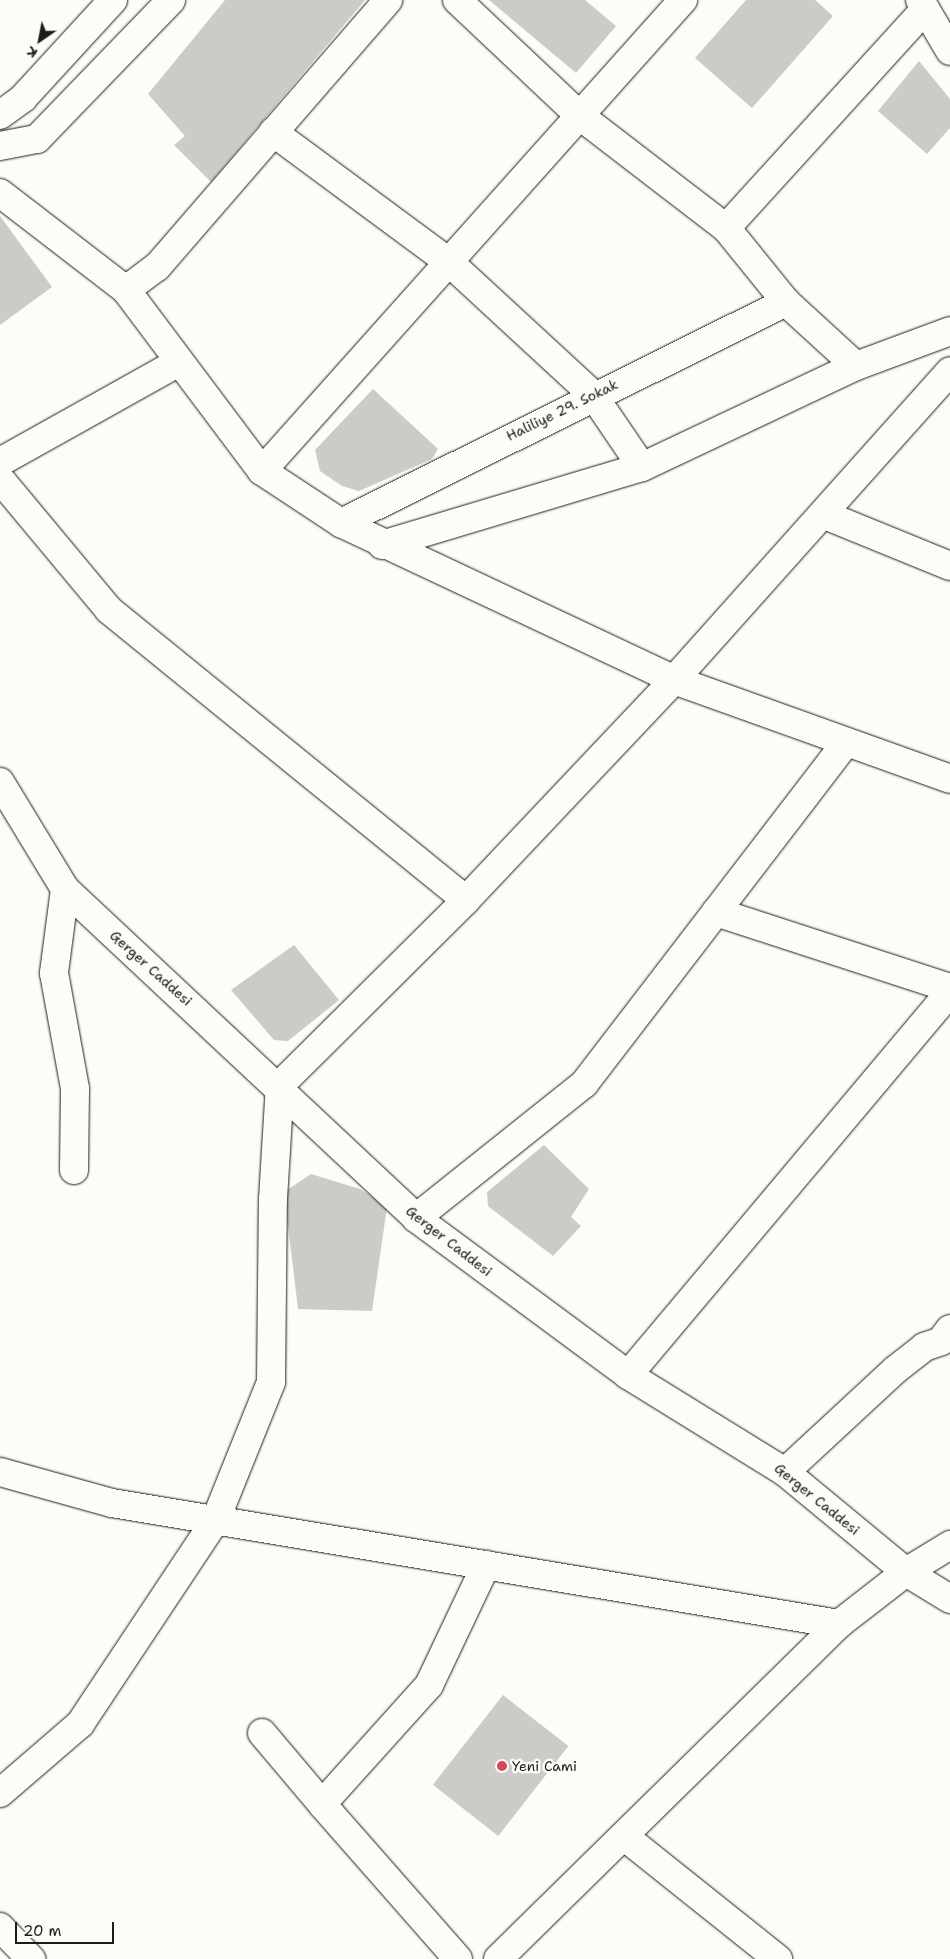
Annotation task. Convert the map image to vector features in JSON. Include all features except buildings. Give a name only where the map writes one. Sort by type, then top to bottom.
[{"type":"street","points":[[0,116],[23,98],[113,0]]},
{"type":"street","points":[[0,146],[37,139],[171,0]]},
{"type":"street","points":[[126,290],[157,267],[388,0]]},
{"type":"street","points":[[457,0],[580,116],[726,228],[786,302],[856,366]]},
{"type":"street","points":[[262,471],[683,0]]},
{"type":"street","points":[[726,228],[922,5],[950,51]]},
{"type":"street","points":[[274,132],[449,262],[593,395],[642,467]]},
{"type":"street","points":[[0,194],[126,290],[177,363],[262,471],[341,523],[382,545],[674,680],[950,779]]},
{"type":"street","name":"Haliliye 29. Sokak","points":[[341,523],[593,395],[786,302]]},
{"type":"street","points":[[382,545],[642,467],[856,366],[950,331]]},
{"type":"street","points":[[0,462],[177,363]]},
{"type":"street","points":[[0,1794],[80,1724],[216,1519],[272,1382],[273,1199],[280,1085],[466,900],[674,680],[825,515],[950,372]]},
{"type":"street","points":[[0,480],[109,610],[466,900]]},
{"type":"street","points":[[825,515],[950,566]]},
{"type":"street","points":[[416,1218],[584,1084],[846,742]]},
{"type":"street","name":"Gerger Caddesi","points":[[0,782],[65,889],[280,1085],[416,1218],[628,1375],[785,1472],[906,1572],[950,1599]]},
{"type":"street","points":[[65,889],[54,973],[75,1089],[74,1170]]},
{"type":"street","points":[[716,912],[950,988]]},
{"type":"street","points":[[628,1375],[950,992]]},
{"type":"street","points":[[785,1472],[895,1370],[924,1347],[940,1341],[950,1329]]},
{"type":"street","points":[[0,1472],[112,1503],[839,1624]]},
{"type":"street","points":[[498,1959],[625,1837],[839,1624],[906,1572],[950,1545]]},
{"type":"street","points":[[322,1804],[429,1685],[486,1565]]},
{"type":"street","points":[[262,1733],[458,1959]]},
{"type":"street","points":[[625,1837],[778,1959]]},
{"type":"street","points":[[0,1927],[32,1959]]},
{"type":"place","name":"Yeni Cami","points":[[502,1766]]}]
